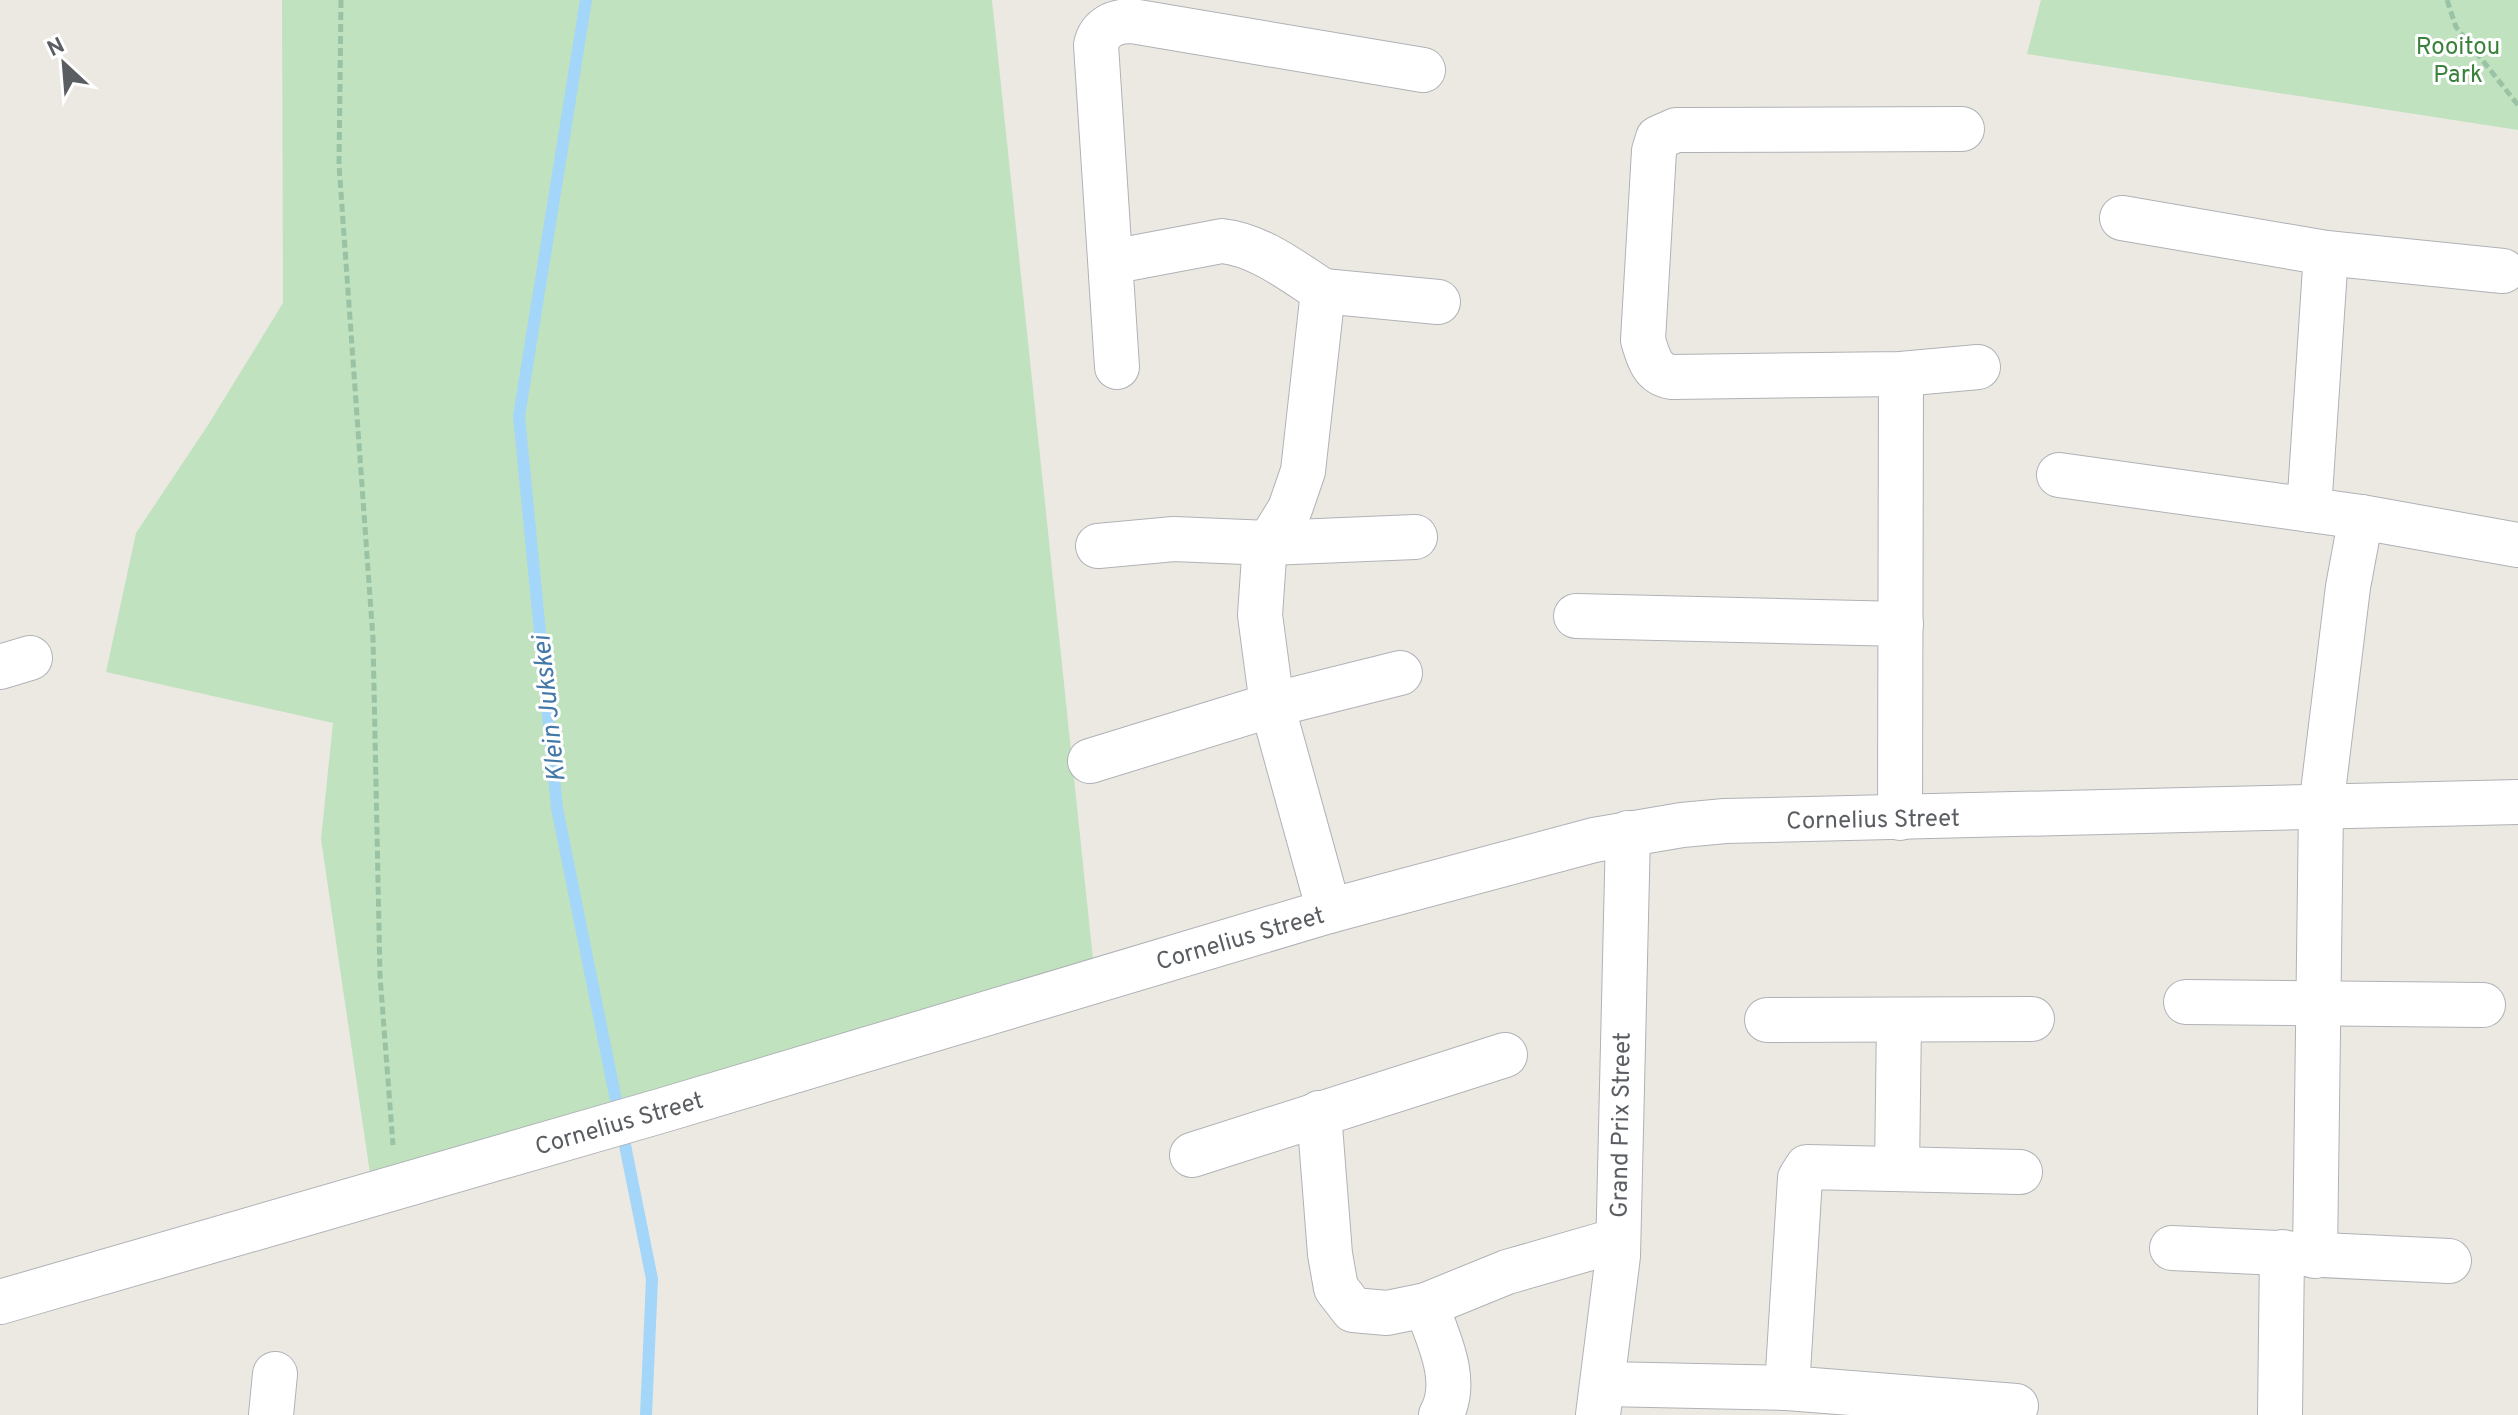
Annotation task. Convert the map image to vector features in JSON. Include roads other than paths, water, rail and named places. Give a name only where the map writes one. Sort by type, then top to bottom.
[{"type":"street","points":[[1117,367],[1096,45],[1098,37],[1112,24],[1132,21],[1423,70]]},
{"type":"street","points":[[1962,129],[1676,130],[1658,138],[1655,144],[1643,340],[1657,372],[1672,377],[1901,374],[1978,367]]},
{"type":"street","points":[[2122,218],[2326,253],[2503,271]]},
{"type":"street","points":[[1111,262],[1222,241],[1235,242],[1285,265],[1323,291],[1438,302]]},
{"type":"street","points":[[2309,510],[2326,253]]},
{"type":"street","points":[[1323,291],[1303,471],[1290,509],[1269,543],[1261,576],[1260,615],[1272,705],[1329,911]]},
{"type":"street","points":[[1900,818],[1901,374]]},
{"type":"street","points":[[2059,475],[2361,517],[2518,545]]},
{"type":"street","points":[[2280,1415],[2299,1254],[2320,1002],[2321,808],[2348,587],[2361,517]]},
{"type":"street","points":[[1098,546],[1174,539],[1269,543],[1415,537]]},
{"type":"street","points":[[1576,616],[1901,624]]},
{"type":"street","points":[[1090,761],[1272,705],[1400,673]]},
{"type":"street","name":"Cornelius Street","points":[[0,1302],[667,1109],[1329,911],[1628,833],[1725,821],[2518,802]]},
{"type":"street","name":"Grand Prix Street","points":[[1601,1399],[1618,1240],[1628,833]]},
{"type":"street","points":[[2186,1002],[2483,1005]]},
{"type":"street","points":[[1767,1020],[2032,1019]]},
{"type":"street","points":[[1897,1169],[1899,1020]]},
{"type":"street","points":[[1192,1155],[1505,1055]]},
{"type":"street","points":[[1319,1113],[1330,1254],[1336,1288],[1353,1310],[1387,1313],[1426,1305],[1507,1272],[1618,1240]]},
{"type":"street","points":[[1787,1388],[1800,1178],[1807,1167],[2020,1172]]},
{"type":"street","points":[[2172,1248],[2449,1261]]},
{"type":"street","points":[[1426,1305],[1446,1364],[1449,1401],[1441,1415]]},
{"type":"street","points":[[1601,1399],[1787,1388],[2016,1406]]},
{"type":"waterway","name":"Klein Jukskei","points":[[586,0],[519,416],[557,808],[652,1279],[646,1415]]},
{"type":"park label","name":"Rooitou Park","points":[[2458,60]]}]
